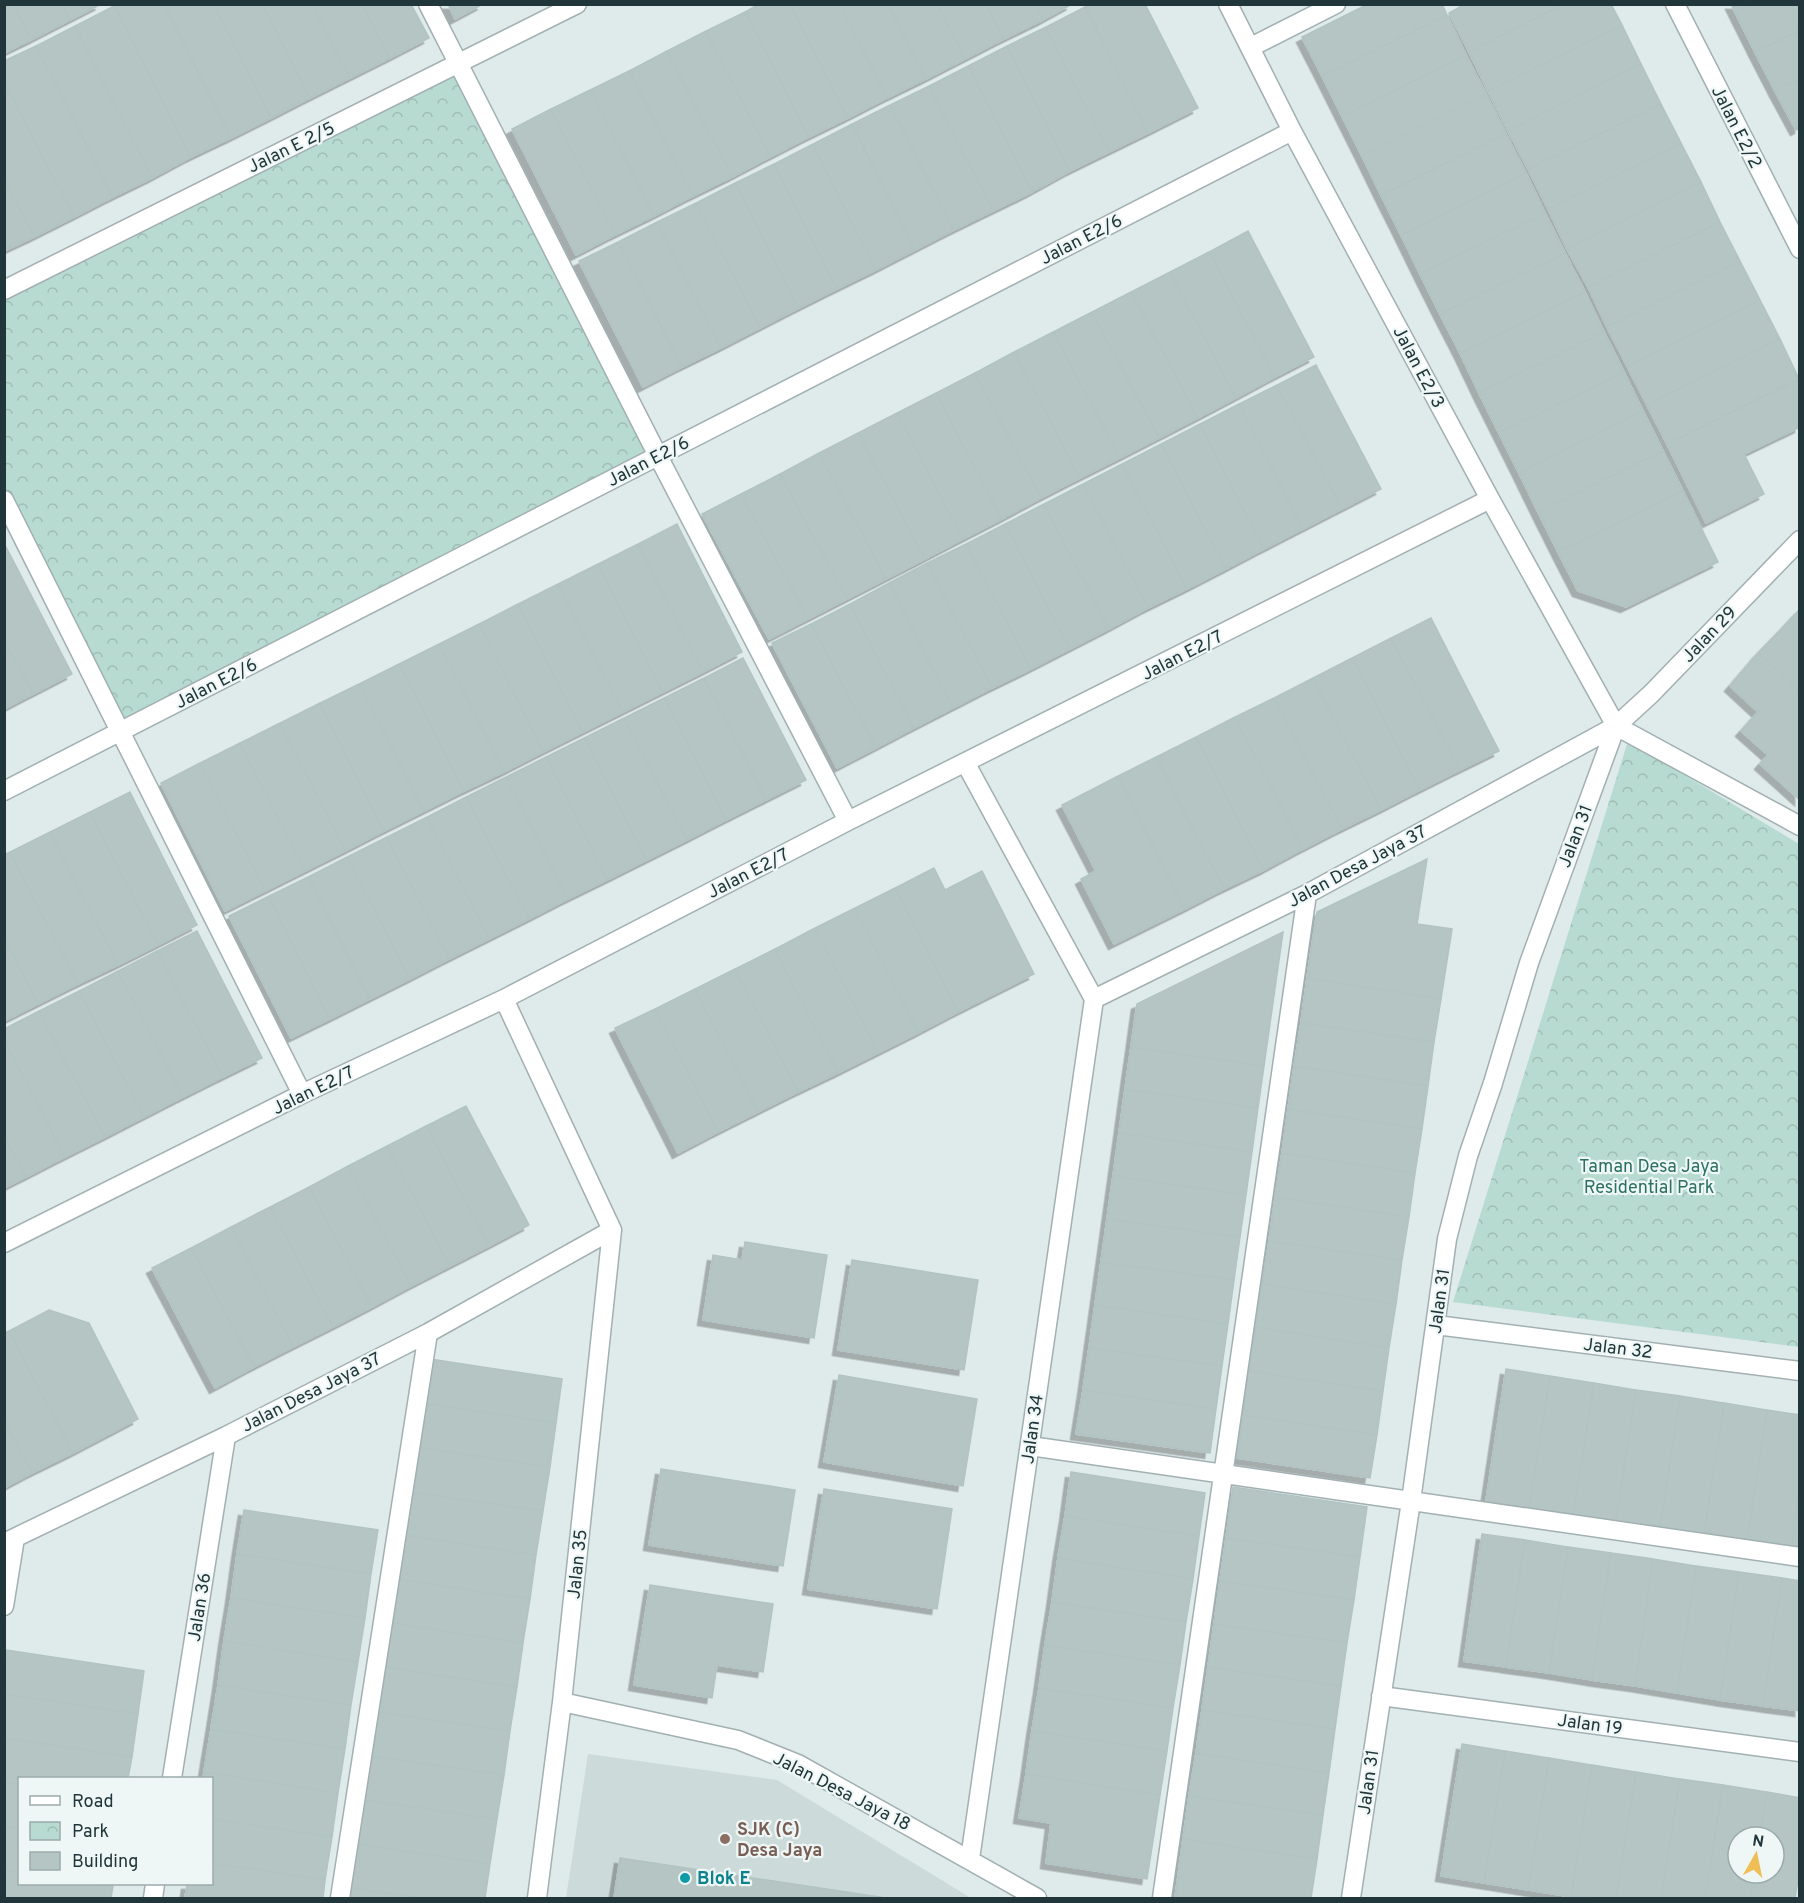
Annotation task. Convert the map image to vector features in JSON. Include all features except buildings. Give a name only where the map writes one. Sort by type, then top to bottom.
[{"type":"street","points":[[428,4],[658,456],[848,821]]},
{"type":"street","name":"Jalan E 2/5","points":[[4,290],[577,4]]},
{"type":"street","name":"Jalan E2/3","points":[[1228,4],[1292,131],[1490,500],[1616,726]]},
{"type":"street","points":[[1251,47],[1336,4]]},
{"type":"street","name":"Jalan E2/2","points":[[1675,4],[1800,249]]},
{"type":"street","name":"Jalan E2/6","points":[[4,791],[1292,131]]},
{"type":"street","points":[[4,500],[302,1094]]},
{"type":"street","name":"Jalan E2/7","points":[[4,1243],[302,1094],[504,999],[848,821],[1490,500]]},
{"type":"street","name":"Jalan 29","points":[[1616,726],[1651,694],[1800,540]]},
{"type":"street","points":[[1616,726],[1800,826]]},
{"type":"street","name":"Jalan Desa Jaya 37","points":[[1094,999],[1307,894],[1616,726]]},
{"type":"street","name":"Jalan 31","points":[[1351,1899],[1411,1501],[1447,1239],[1468,1156],[1529,963],[1616,726]]},
{"type":"street","points":[[966,764],[1094,999]]},
{"type":"street","points":[[1162,1899],[1307,894]]},
{"type":"street","points":[[504,999],[612,1230]]},
{"type":"street","name":"Jalan 34","points":[[970,1859],[1094,999]]},
{"type":"street","name":"Jalan Desa Jaya 37","points":[[10,1541],[226,1436],[428,1333],[612,1230]]},
{"type":"street","name":"Jalan 35","points":[[537,1899],[562,1702],[612,1230]]},
{"type":"street","name":"Jalan 32","points":[[1436,1324],[1800,1371]]},
{"type":"street","points":[[340,1899],[428,1333]]},
{"type":"street","name":"Jalan 36","points":[[172,1777],[226,1436]]},
{"type":"street","points":[[1030,1446],[1800,1557]]},
{"type":"street","points":[[4,1606],[10,1541]]},
{"type":"street","name":"Jalan 19","points":[[1381,1695],[1800,1752]]},
{"type":"street","name":"Jalan Desa Jaya 18","points":[[562,1702],[738,1740],[798,1764],[970,1859],[1037,1899]]},
{"type":"shaded area","name":"SJK (C) Desa Jaya","points":[[588,1754],[777,1780],[971,1898],[566,1898]]},
{"type":"green space","points":[[458,63],[658,456],[121,732],[5,500],[5,290]]},
{"type":"green space","name":"Taman Desa Jaya Residential Park","points":[[1628,741],[1799,844],[1799,1347],[1453,1302]]},
{"type":"place","name":"SJK (C) Desa Jaya","points":[[725,1839]]},
{"type":"place","name":"Blok E","points":[[685,1878]]}]
